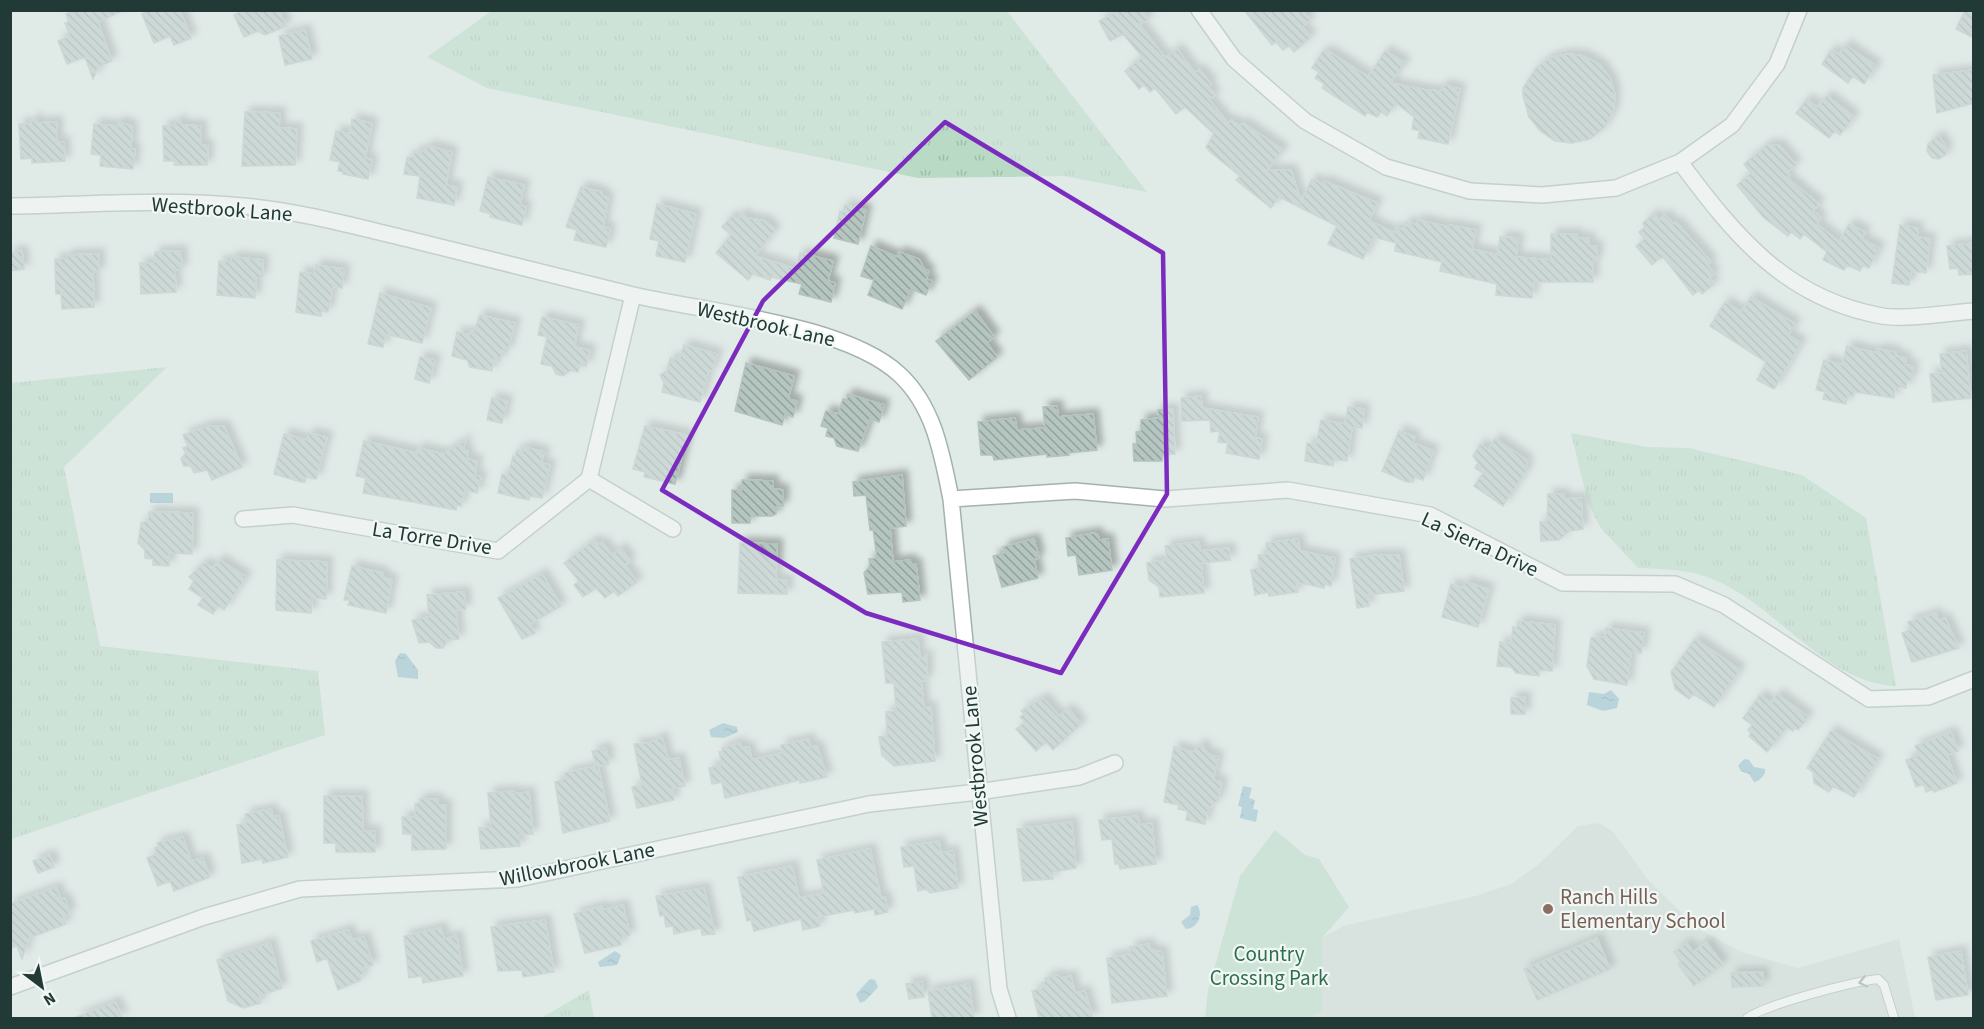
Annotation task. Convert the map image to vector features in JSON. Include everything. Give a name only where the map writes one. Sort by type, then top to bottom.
[{"type":"street","points":[[1199,10],[1234,59],[1305,121],[1386,167],[1470,191],[1542,195],[1617,188],[1680,162],[1732,126],[1777,64],[1799,10]]},
{"type":"street","points":[[1680,162],[1725,222],[1768,264],[1822,299],[1884,316],[1974,312]]},
{"type":"street","name":"Westbrook Lane","points":[[10,206],[186,202],[303,214],[633,295],[806,330],[873,354],[900,374],[919,397],[934,427],[951,499],[999,989],[1008,1018]]},
{"type":"street","points":[[633,295],[589,479],[673,529]]},
{"type":"street","name":"La Torre Drive","points":[[243,519],[293,515],[498,551],[589,479]]},
{"type":"street","name":"La Sierra Drive","points":[[951,499],[1075,491],[1165,499],[1288,490],[1430,515],[1563,583],[1675,584],[1724,605],[1869,699],[1928,697],[1974,679]]},
{"type":"street","name":"Willowbrook Lane","points":[[10,987],[204,917],[300,889],[518,879],[869,804],[978,792],[1079,777],[1114,763]]},
{"type":"lane","points":[[1747,1018],[1782,1004],[1878,979],[1884,985],[1894,1018]]},
{"type":"highlighted area","points":[[945,122],[1163,253],[1167,494],[1061,673],[866,613],[662,490],[763,301]]},
{"type":"shaded area","name":"Ranch Hills Elementary School","points":[[1599,823],[1613,832],[1649,881],[1696,927],[1741,952],[1798,968],[1899,939],[1915,1018],[1307,1018],[1322,1011],[1322,938],[1343,926],[1476,896],[1511,884],[1539,864],[1578,826]]},
{"type":"green space","points":[[493,10],[1007,11],[1147,192],[1064,176],[918,178],[487,88],[427,57]]},
{"type":"green space","points":[[167,367],[64,467],[100,646],[318,671],[325,735],[11,839],[11,383]]},
{"type":"green space","points":[[1571,433],[1647,447],[1689,448],[1802,475],[1866,518],[1896,686],[1870,681],[1845,671],[1821,656],[1754,603],[1731,588],[1707,577],[1690,572],[1638,568],[1600,527],[1588,503]]},
{"type":"green space","name":"Country Crossing Park","points":[[1275,830],[1305,855],[1319,859],[1349,907],[1322,938],[1322,1011],[1307,1018],[1205,1018],[1208,991],[1240,876]]},
{"type":"green space","points":[[589,990],[594,1018],[541,1018]]},
{"type":"water","points":[[150,493],[173,493],[173,503],[150,503]]},
{"type":"water","points":[[400,653],[406,654],[418,670],[418,679],[398,677],[395,661]]},
{"type":"water","points":[[1611,690],[1619,699],[1617,708],[1603,711],[1587,705],[1589,692],[1604,694]]},
{"type":"water","points":[[723,723],[737,727],[738,732],[724,738],[711,737],[709,730]]},
{"type":"water","points":[[1744,759],[1749,760],[1754,767],[1765,769],[1760,779],[1754,782],[1749,774],[1741,771],[1738,766]]},
{"type":"water","points":[[1243,786],[1252,788],[1249,798],[1255,800],[1253,809],[1258,810],[1256,822],[1240,818],[1242,807],[1238,806]]},
{"type":"water","points":[[1197,905],[1200,912],[1199,920],[1194,926],[1186,929],[1181,922],[1190,915],[1191,907]]},
{"type":"water","points":[[615,951],[621,955],[617,965],[600,967],[598,962]]},
{"type":"water","points":[[870,979],[875,980],[878,987],[865,1001],[860,1003],[856,994]]},
{"type":"building","points":[[76,10],[124,10],[98,22],[112,61],[99,66],[93,79],[85,57],[67,64],[58,41],[70,36],[65,23],[69,22],[66,14]]},
{"type":"building","points":[[151,10],[180,10],[191,38],[174,45],[170,36],[154,43],[142,14]]},
{"type":"building","points":[[243,10],[279,10],[286,26],[265,35],[258,31],[244,37],[234,15]]},
{"type":"building","points":[[1119,10],[1143,10],[1148,20],[1139,24],[1165,58],[1177,49],[1195,73],[1199,69],[1211,84],[1208,87],[1215,95],[1209,100],[1228,123],[1231,120],[1240,126],[1243,123],[1283,150],[1267,170],[1291,170],[1301,202],[1312,179],[1322,184],[1324,181],[1377,203],[1369,221],[1395,233],[1396,228],[1404,230],[1406,222],[1417,225],[1418,220],[1476,230],[1472,249],[1498,255],[1500,237],[1518,238],[1516,257],[1551,260],[1551,234],[1577,234],[1577,238],[1589,238],[1589,246],[1597,246],[1597,261],[1593,261],[1593,282],[1534,282],[1532,298],[1496,295],[1497,284],[1440,271],[1442,262],[1395,251],[1396,243],[1374,237],[1363,259],[1328,244],[1337,226],[1279,197],[1271,208],[1236,180],[1240,176],[1210,152],[1206,147],[1214,134],[1185,107],[1176,114],[1155,88],[1150,92],[1144,85],[1139,89],[1125,71],[1142,57],[1123,34],[1110,41],[1099,21]]},
{"type":"building","points":[[1244,10],[1302,10],[1310,20],[1302,27],[1311,37],[1294,52],[1289,46],[1283,50],[1276,42],[1272,45]]},
{"type":"building","points":[[1965,10],[1974,10],[1974,38],[1956,29]]},
{"type":"building","points":[[305,30],[312,59],[285,65],[279,36]]},
{"type":"building","points":[[1845,45],[1876,66],[1864,84],[1853,76],[1848,83],[1822,64],[1831,50],[1839,55]]},
{"type":"building","points":[[1323,51],[1326,54],[1328,51],[1368,77],[1385,51],[1405,63],[1390,83],[1426,90],[1441,91],[1443,85],[1460,89],[1448,144],[1418,138],[1420,131],[1412,129],[1414,117],[1396,103],[1387,116],[1381,112],[1377,117],[1367,112],[1365,116],[1322,88],[1324,84],[1315,78],[1319,72],[1312,68]]},
{"type":"building","points":[[1568,54],[1584,56],[1600,65],[1610,78],[1615,95],[1613,112],[1604,128],[1590,139],[1572,143],[1555,141],[1540,131],[1529,117],[1523,96],[1523,88],[1536,68],[1550,58]]},
{"type":"building","points":[[1974,70],[1974,103],[1937,113],[1933,75]]},
{"type":"building","points":[[1827,96],[1854,117],[1840,135],[1835,131],[1829,138],[1796,113],[1807,99],[1817,107]]},
{"type":"building","points":[[245,112],[280,113],[279,128],[297,129],[295,165],[242,166]]},
{"type":"building","points":[[34,118],[38,123],[57,122],[57,142],[64,142],[65,161],[32,163],[32,158],[21,159],[19,124],[30,124]]},
{"type":"building","points":[[352,119],[372,123],[365,158],[372,160],[368,179],[343,174],[338,171],[340,162],[330,160],[336,131],[350,134]]},
{"type":"building","points":[[178,120],[182,125],[201,126],[201,145],[208,146],[207,165],[174,165],[175,161],[164,161],[163,126],[173,126]]},
{"type":"building","points":[[118,122],[132,126],[131,149],[135,149],[133,169],[100,166],[101,155],[91,154],[94,124],[118,126]]},
{"type":"building","points":[[1938,136],[1946,146],[1946,154],[1939,159],[1932,158],[1927,151],[1928,144]]},
{"type":"building","points":[[1767,145],[1779,145],[1796,165],[1787,172],[1790,175],[1787,178],[1819,204],[1813,211],[1821,218],[1817,224],[1839,242],[1849,224],[1865,232],[1862,239],[1879,248],[1869,268],[1863,265],[1860,271],[1847,265],[1844,270],[1823,260],[1827,252],[1804,234],[1800,239],[1791,232],[1788,236],[1763,217],[1737,185],[1751,173],[1744,164]]},
{"type":"building","points":[[429,146],[452,152],[446,185],[457,187],[454,205],[417,198],[420,176],[404,174],[407,157],[414,158],[415,151],[422,152]]},
{"type":"building","points":[[488,177],[524,185],[520,205],[526,207],[522,225],[490,217],[491,214],[480,211]]},
{"type":"building","points":[[581,187],[602,192],[602,196],[608,197],[603,227],[610,229],[606,247],[574,240],[577,230],[566,227]]},
{"type":"building","points":[[657,204],[696,214],[685,262],[656,256],[659,241],[650,239]]},
{"type":"building","points":[[845,205],[866,210],[858,244],[834,238],[840,211],[843,212]]},
{"type":"building","points":[[742,213],[747,218],[765,221],[775,230],[755,256],[796,269],[800,253],[833,261],[828,281],[835,283],[831,302],[799,294],[802,284],[771,277],[770,280],[753,274],[748,280],[716,253],[731,235],[722,227],[732,216],[737,220]]},
{"type":"building","points":[[1654,214],[1659,220],[1665,215],[1673,224],[1676,222],[1711,262],[1707,265],[1714,274],[1709,278],[1714,284],[1702,294],[1699,290],[1693,295],[1664,258],[1660,258],[1652,265],[1636,246],[1644,239],[1639,232],[1645,227],[1643,223]]},
{"type":"building","points":[[1900,225],[1918,228],[1917,237],[1930,239],[1926,273],[1911,271],[1909,285],[1892,283]]},
{"type":"building","points":[[1974,243],[1974,274],[1959,275],[1958,268],[1950,269],[1947,246]]},
{"type":"building","points":[[871,246],[897,257],[899,252],[919,259],[924,269],[929,271],[926,279],[932,281],[926,295],[911,289],[902,309],[868,295],[874,280],[861,276]]},
{"type":"building","points":[[22,251],[24,269],[10,271],[10,253]]},
{"type":"building","points":[[181,251],[182,270],[175,270],[176,292],[141,294],[140,263],[154,263],[155,252]]},
{"type":"building","points":[[99,254],[99,272],[93,272],[94,307],[62,309],[61,294],[56,294],[55,259],[67,259],[67,255]]},
{"type":"building","points":[[232,257],[263,260],[262,278],[256,278],[255,298],[217,295],[219,261],[231,262]]},
{"type":"building","points":[[316,265],[344,269],[342,288],[333,286],[328,312],[321,311],[321,316],[296,312],[300,272],[314,274]]},
{"type":"building","points":[[380,293],[431,308],[422,343],[386,334],[383,347],[368,344]]},
{"type":"building","points":[[1751,297],[1795,324],[1788,335],[1801,343],[1774,389],[1757,380],[1766,362],[1710,326],[1725,302],[1741,312]]},
{"type":"building","points":[[975,311],[994,337],[987,343],[997,357],[969,380],[936,341]]},
{"type":"building","points":[[480,315],[515,323],[507,352],[502,350],[500,361],[494,359],[492,371],[470,367],[467,360],[452,356],[457,332],[469,335],[470,331],[474,332]]},
{"type":"building","points":[[542,317],[579,325],[574,347],[590,350],[586,366],[580,364],[578,372],[571,370],[563,376],[556,374],[552,366],[541,364],[547,337],[538,335]]},
{"type":"building","points":[[684,345],[717,354],[712,371],[709,370],[700,402],[662,392],[664,383],[660,375],[667,371],[670,358],[679,360]]},
{"type":"building","points":[[1847,346],[1877,353],[1877,349],[1896,352],[1895,356],[1906,358],[1905,365],[1913,366],[1911,381],[1907,380],[1906,388],[1895,387],[1894,398],[1854,392],[1853,396],[1848,395],[1846,404],[1823,399],[1825,392],[1816,390],[1824,360],[1842,365]]},
{"type":"building","points":[[1966,351],[1971,398],[1933,402],[1930,374],[1942,373],[1940,354]]},
{"type":"building","points":[[420,357],[435,360],[429,383],[415,379]]},
{"type":"building","points":[[746,363],[794,376],[788,399],[797,401],[793,417],[785,414],[782,425],[735,411]]},
{"type":"building","points":[[848,394],[884,405],[879,422],[870,419],[858,451],[837,446],[834,438],[826,436],[828,428],[821,426],[826,411],[838,414],[843,399],[847,400]]},
{"type":"building","points":[[1201,396],[1202,408],[1258,417],[1255,438],[1262,439],[1259,459],[1226,453],[1228,443],[1218,442],[1220,431],[1211,432],[1210,420],[1182,421],[1181,398]]},
{"type":"building","points":[[492,398],[507,401],[502,423],[487,420]]},
{"type":"building","points":[[1057,406],[1058,417],[1093,414],[1097,450],[1068,453],[1069,455],[1047,457],[1047,454],[994,460],[993,455],[981,455],[978,422],[1015,418],[1017,430],[1045,428],[1043,407]]},
{"type":"building","points":[[1348,407],[1364,409],[1362,428],[1352,427],[1347,461],[1334,459],[1333,466],[1305,461],[1307,443],[1316,444],[1321,420],[1345,424]]},
{"type":"building","points":[[1173,409],[1175,454],[1162,455],[1162,461],[1134,461],[1133,444],[1137,444],[1136,432],[1141,431],[1141,420],[1159,418],[1158,410]]},
{"type":"building","points":[[209,426],[224,426],[242,467],[212,480],[207,470],[194,473],[191,466],[184,466],[181,459],[186,453],[183,448],[188,446],[183,435]]},
{"type":"building","points":[[645,426],[687,435],[675,484],[644,477],[645,472],[633,469]]},
{"type":"building","points":[[1399,431],[1415,437],[1413,443],[1433,451],[1423,480],[1415,477],[1413,482],[1407,482],[1382,471]]},
{"type":"building","points":[[309,433],[327,437],[316,479],[306,477],[305,482],[301,482],[274,474],[284,434],[307,440]]},
{"type":"building","points":[[1495,439],[1528,461],[1525,466],[1528,468],[1503,506],[1474,486],[1483,473],[1475,468],[1478,463],[1473,456],[1480,444],[1488,450]]},
{"type":"building","points":[[466,440],[463,450],[468,451],[467,459],[477,461],[475,475],[481,477],[477,493],[465,490],[461,506],[457,505],[456,510],[363,493],[366,478],[356,476],[364,441],[417,453],[418,448],[443,454]]},
{"type":"building","points":[[524,447],[544,452],[541,463],[550,465],[542,498],[530,496],[529,500],[498,493],[502,474],[508,476],[513,456],[515,457],[517,450],[524,451]]},
{"type":"building","points":[[902,475],[906,526],[890,528],[893,562],[910,560],[911,564],[916,564],[920,600],[903,602],[902,592],[868,594],[864,573],[870,566],[869,559],[877,558],[873,529],[870,530],[866,495],[854,496],[853,482]]},
{"type":"building","points":[[742,480],[773,481],[773,489],[783,490],[783,506],[776,507],[776,514],[772,516],[751,516],[750,523],[732,523],[732,490],[742,490]]},
{"type":"building","points":[[1548,494],[1564,494],[1564,499],[1581,498],[1583,529],[1569,531],[1559,540],[1541,541],[1540,522],[1547,522]]},
{"type":"building","points":[[149,512],[193,513],[192,554],[169,553],[169,566],[153,565],[153,559],[145,558],[145,550],[138,543],[141,523],[148,521]]},
{"type":"building","points":[[1094,533],[1098,535],[1099,540],[1108,539],[1112,570],[1079,575],[1076,555],[1068,556],[1066,538]]},
{"type":"building","points":[[1034,539],[1039,558],[1034,559],[1038,578],[1002,587],[993,556],[1005,553],[1003,547]]},
{"type":"building","points":[[1298,539],[1300,551],[1335,558],[1331,586],[1325,584],[1324,588],[1296,582],[1298,592],[1269,596],[1268,592],[1255,595],[1251,570],[1260,568],[1258,555],[1267,554],[1266,543]]},
{"type":"building","points":[[594,540],[598,545],[602,542],[612,555],[621,548],[630,561],[625,565],[637,582],[618,596],[614,591],[605,598],[596,588],[583,597],[574,585],[579,581],[564,563]]},
{"type":"building","points":[[1199,542],[1200,551],[1229,548],[1230,560],[1201,563],[1204,593],[1160,597],[1159,587],[1149,580],[1147,563],[1167,560],[1165,546]]},
{"type":"building","points":[[740,543],[777,544],[776,580],[787,580],[787,594],[738,593]]},
{"type":"building","points":[[1399,555],[1404,591],[1368,595],[1369,606],[1357,608],[1350,559]]},
{"type":"building","points":[[219,560],[246,577],[224,610],[218,606],[213,614],[198,605],[203,598],[189,589],[194,581],[189,577],[204,563],[213,568]]},
{"type":"building","points":[[277,560],[327,562],[326,599],[312,598],[311,613],[276,610]]},
{"type":"building","points":[[352,566],[383,573],[382,577],[392,580],[386,613],[348,605],[350,600],[344,600]]},
{"type":"building","points":[[542,574],[561,606],[530,624],[535,633],[522,639],[498,598]]},
{"type":"building","points":[[1465,582],[1489,589],[1478,627],[1442,617],[1451,584],[1463,588]]},
{"type":"building","points":[[464,592],[466,609],[456,610],[459,639],[448,640],[443,648],[436,648],[429,642],[419,643],[412,620],[429,617],[427,595]]},
{"type":"building","points":[[1936,613],[1938,621],[1945,618],[1959,648],[1912,662],[1902,633],[1911,630],[1908,622]]},
{"type":"building","points":[[1518,621],[1555,625],[1552,671],[1539,670],[1539,676],[1516,673],[1511,667],[1497,666],[1500,642],[1511,644],[1513,627],[1517,628]]},
{"type":"building","points":[[1606,628],[1644,633],[1641,653],[1631,652],[1627,685],[1594,679],[1587,666],[1591,638],[1605,637]]},
{"type":"building","points":[[918,639],[920,659],[927,655],[927,680],[921,681],[924,708],[931,707],[935,761],[894,766],[882,755],[879,737],[887,736],[886,712],[896,711],[894,683],[886,683],[882,642]]},
{"type":"building","points":[[1695,639],[1740,670],[1714,707],[1693,694],[1689,699],[1675,689],[1671,672]]},
{"type":"building","points":[[1777,694],[1808,717],[1798,730],[1795,728],[1793,731],[1787,727],[1767,752],[1749,736],[1751,733],[1748,730],[1752,725],[1743,718],[1760,695],[1771,703]]},
{"type":"building","points":[[1525,697],[1525,714],[1511,714],[1511,698]]},
{"type":"building","points":[[1043,698],[1059,716],[1068,709],[1081,724],[1053,750],[1046,742],[1036,751],[1016,729],[1025,722],[1020,717],[1024,714],[1021,711]]},
{"type":"building","points":[[1831,731],[1878,759],[1854,797],[1833,786],[1829,792],[1814,783],[1813,772],[1807,768]]},
{"type":"building","points":[[1951,732],[1958,751],[1947,755],[1957,783],[1934,792],[1933,789],[1926,792],[1924,784],[1916,787],[1906,760],[1919,755],[1915,746]]},
{"type":"building","points":[[662,737],[668,760],[679,758],[685,786],[672,789],[674,800],[637,808],[632,787],[642,785],[634,744],[649,743]]},
{"type":"building","points":[[809,739],[810,747],[817,746],[827,777],[800,783],[800,780],[725,798],[722,782],[712,784],[709,768],[722,765],[719,752],[723,751],[722,748],[740,743],[742,748],[749,747],[752,760],[782,753],[781,745]]},
{"type":"building","points":[[1201,744],[1208,754],[1218,757],[1213,780],[1222,782],[1218,800],[1208,809],[1205,824],[1186,820],[1188,811],[1178,809],[1179,805],[1164,802],[1174,747],[1193,752]]},
{"type":"building","points":[[606,748],[609,764],[598,766],[610,821],[563,833],[555,782],[566,778],[565,773],[596,766],[592,751]]},
{"type":"building","points":[[514,791],[514,794],[529,792],[533,834],[519,835],[520,846],[481,849],[479,828],[491,827],[488,793]]},
{"type":"building","points":[[324,796],[362,796],[363,831],[375,831],[375,852],[336,852],[336,843],[324,843]]},
{"type":"building","points":[[420,799],[438,799],[438,805],[446,805],[446,849],[412,850],[412,834],[403,834],[402,817],[415,817],[415,804],[420,803]]},
{"type":"building","points":[[271,809],[273,817],[279,816],[288,857],[263,863],[262,859],[242,863],[237,825],[247,823],[245,814]]},
{"type":"building","points":[[1138,816],[1139,825],[1152,823],[1156,864],[1120,869],[1119,864],[1115,864],[1112,839],[1102,840],[1099,820]]},
{"type":"building","points":[[1072,822],[1076,868],[1052,872],[1053,879],[1023,881],[1017,829]]},
{"type":"building","points":[[183,837],[191,861],[203,858],[210,877],[174,891],[170,881],[158,886],[147,858],[157,854],[155,848],[159,846],[157,843]]},
{"type":"building","points":[[939,841],[941,853],[953,851],[958,888],[930,893],[926,889],[918,891],[914,866],[904,867],[901,847]]},
{"type":"building","points":[[870,849],[881,898],[885,897],[888,912],[875,915],[874,909],[855,913],[854,910],[818,917],[820,926],[803,930],[801,919],[754,931],[751,920],[747,921],[738,877],[792,866],[799,898],[824,893],[817,860]]},
{"type":"building","points":[[50,855],[54,867],[38,873],[33,861]]},
{"type":"building","points":[[56,887],[61,900],[65,898],[70,913],[63,917],[66,924],[29,938],[22,959],[17,946],[10,948],[10,904]]},
{"type":"building","points":[[704,888],[715,934],[702,935],[701,928],[674,934],[673,926],[666,927],[664,915],[660,916],[656,896]]},
{"type":"building","points":[[623,905],[630,935],[620,938],[621,945],[585,953],[574,914],[602,906],[602,910]]},
{"type":"building","points":[[545,920],[554,972],[523,977],[522,970],[498,971],[491,927]]},
{"type":"building","points":[[441,928],[444,939],[457,936],[463,976],[423,983],[422,976],[409,978],[404,936]]},
{"type":"building","points":[[348,930],[352,940],[364,937],[373,965],[362,968],[364,974],[360,975],[361,980],[338,990],[327,958],[317,962],[311,941]]},
{"type":"building","points":[[1597,938],[1610,969],[1537,1000],[1524,969]]},
{"type":"building","points":[[1706,942],[1723,964],[1694,986],[1678,964],[1681,962],[1674,952],[1687,943],[1693,952]]},
{"type":"building","points":[[270,943],[282,988],[259,996],[261,1003],[243,1008],[228,1001],[217,960]]},
{"type":"building","points":[[1149,944],[1150,950],[1162,952],[1167,996],[1112,1003],[1107,958],[1131,954],[1130,947]]},
{"type":"building","points":[[1961,951],[1968,995],[1936,1000],[1928,957]]},
{"type":"building","points":[[1763,972],[1763,986],[1732,987],[1731,973]]},
{"type":"building","points":[[1057,975],[1062,978],[1071,976],[1075,993],[1085,991],[1093,1018],[1039,1018],[1032,991],[1043,988],[1042,983],[1046,981],[1045,978]]},
{"type":"building","points":[[922,982],[924,997],[909,999],[906,984]]},
{"type":"building","points":[[969,984],[974,1018],[932,1018],[928,991]]},
{"type":"building","points":[[116,1002],[122,1018],[76,1018],[76,1017]]},
{"type":"place","name":"Ranch Hills Elementary School","points":[[1548,909]]}]
